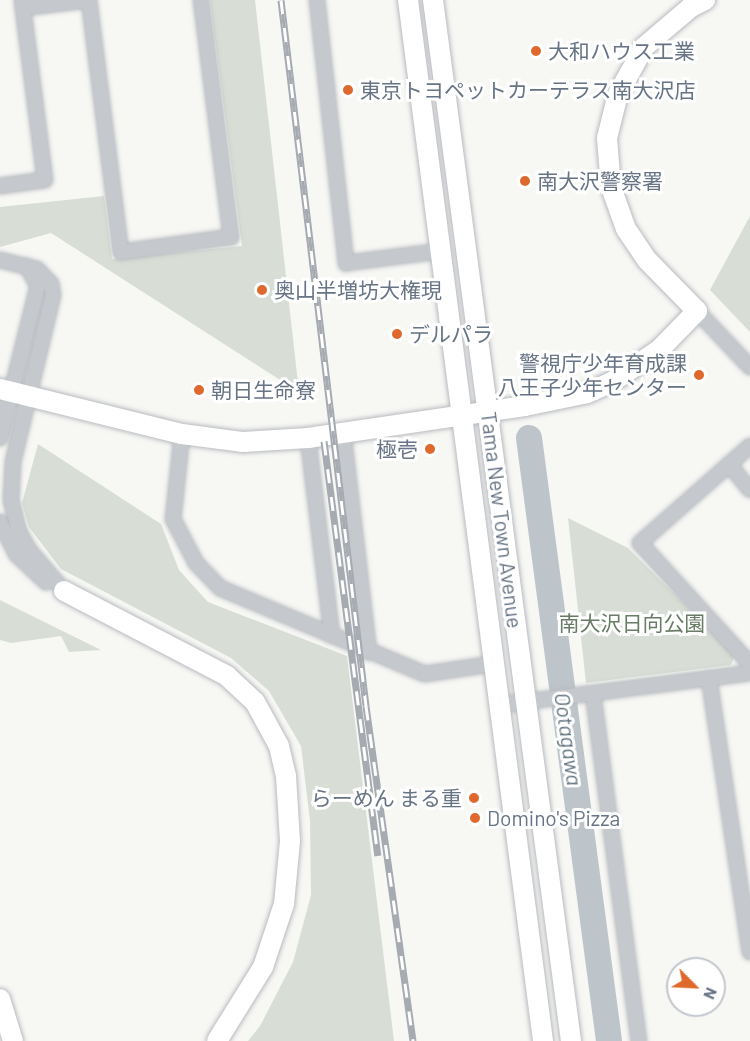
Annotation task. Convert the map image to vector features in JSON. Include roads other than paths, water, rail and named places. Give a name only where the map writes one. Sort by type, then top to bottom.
[{"type":"main road","name":"Tama New Town Avenue","points":[[408,0],[543,1041]]},
{"type":"main road","name":"Tama New Town Avenue","points":[[433,0],[571,1041]]},
{"type":"main road","points":[[13,392],[182,434],[243,442],[308,438],[562,400],[612,381],[660,349],[697,311],[647,260],[626,229],[611,187],[607,138],[618,94],[644,46],[691,7],[705,0]]},
{"type":"main road","points":[[64,591],[228,676],[255,702],[279,746],[286,776],[290,841],[284,904],[263,967],[217,1041]]},
{"type":"main road","points":[[0,999],[13,1041]]},
{"type":"street","points":[[0,186],[45,180],[23,4],[89,0],[121,252],[231,237],[201,0]]},
{"type":"street","points":[[317,0],[346,263],[441,251]]},
{"type":"street","points":[[0,260],[26,265],[38,286],[0,438]]},
{"type":"street","points":[[697,311],[750,367]]},
{"type":"street","points":[[13,392],[14,516],[29,550],[64,591]]},
{"type":"street","points":[[343,432],[369,652]]},
{"type":"street","points":[[182,434],[173,519],[196,563],[219,588],[425,674],[493,663]]},
{"type":"street","points":[[308,438],[332,636]]},
{"type":"street","points":[[750,446],[640,543],[750,664]]},
{"type":"street","points":[[729,464],[750,490]]},
{"type":"street","points":[[0,522],[17,555],[34,574],[64,591]]},
{"type":"street","points":[[500,705],[750,673]]},
{"type":"street","points":[[709,678],[750,952]]},
{"type":"street","points":[[588,694],[639,1041]]},
{"type":"waterway","name":"Ootagawa","points":[[529,438],[609,1041]]},
{"type":"railway","points":[[281,0],[366,706],[413,1041]]},
{"type":"railway","points":[[324,441],[378,855]]},
{"type":"place","name":"大和ハウス工業","points":[[536,51]]},
{"type":"place","name":"東京トヨペットカーテラス南大沢店","points":[[348,90]]},
{"type":"place","name":"南大沢警察署","points":[[525,181]]},
{"type":"place","name":"奥山半増坊大権現","points":[[262,290]]},
{"type":"place","name":"デルパラ","points":[[397,334]]},
{"type":"place","name":"警視庁少年育成課 八王子少年センター","points":[[699,375]]},
{"type":"place","name":"朝日生命寮","points":[[199,390]]},
{"type":"place","name":"極壱","points":[[430,449]]},
{"type":"place","name":"らーめん まる重","points":[[474,798]]},
{"type":"place","name":"Domino's Pizza","points":[[475,818]]},
{"type":"park label","name":"南大沢日向公園","points":[[632,623]]}]
